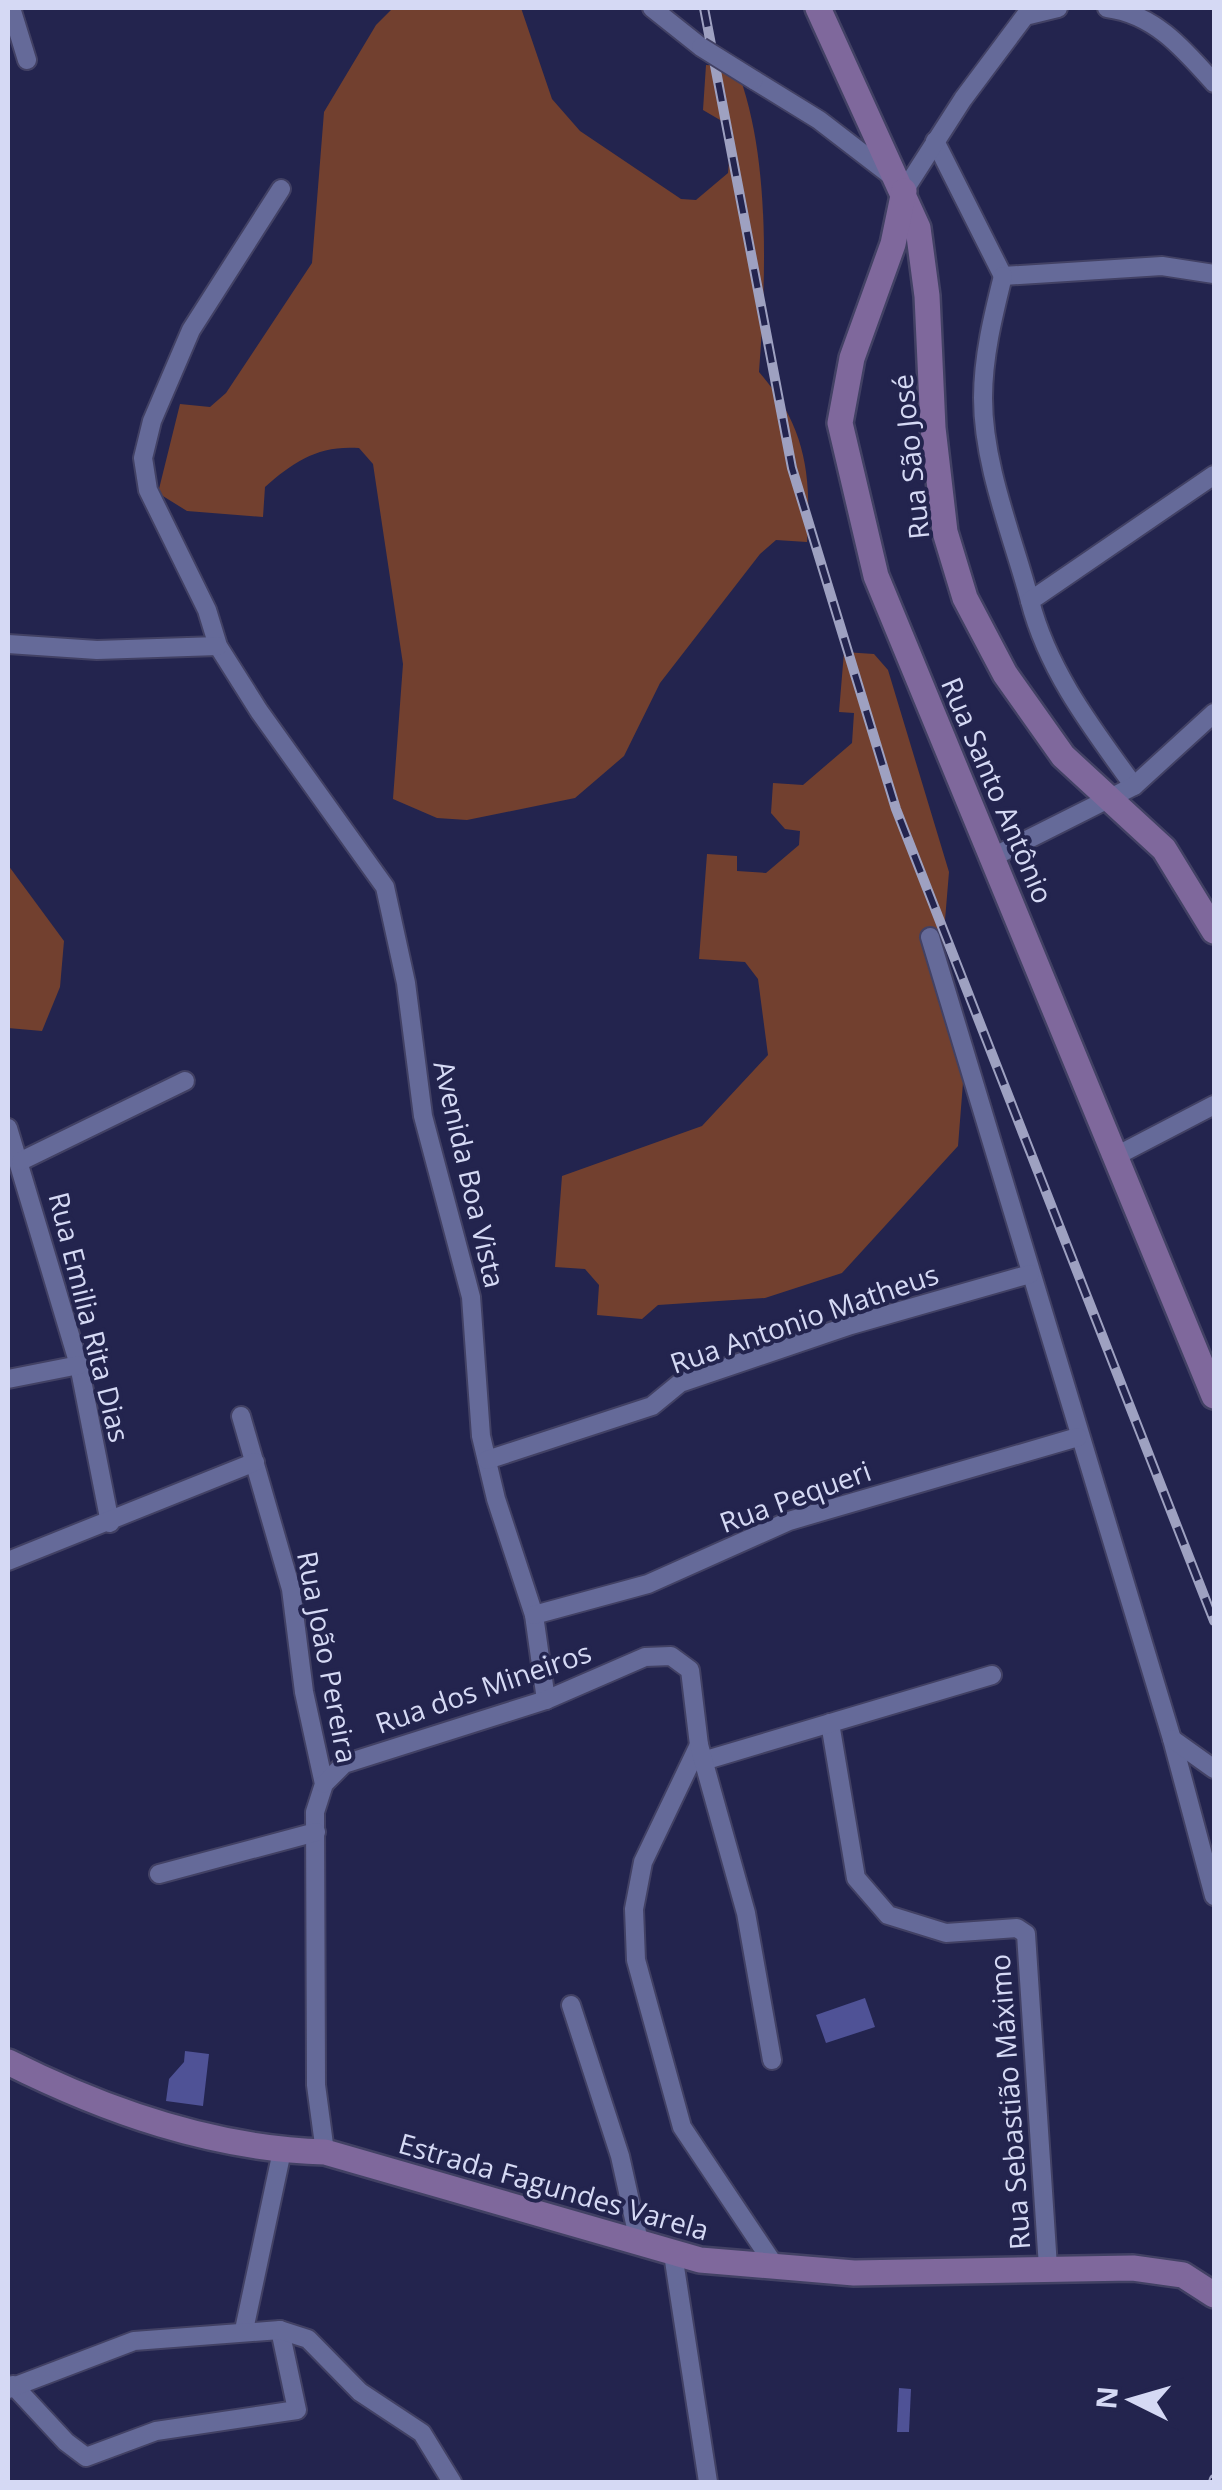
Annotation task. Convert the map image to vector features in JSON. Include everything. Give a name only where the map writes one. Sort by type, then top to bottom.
[{"type":"main road","name":"Rua São José","points":[[818,8],[918,228],[928,296],[934,428],[945,532],[965,598],[1005,674],[1063,756],[1164,849],[1213,924]]},
{"type":"main road","name":"Rua Santo Antônio","points":[[899,184],[892,244],[852,358],[840,423],[876,576],[1214,1396]]},
{"type":"main road","name":"Estrada Fagundes Varela","points":[[8,2062],[124,2114],[282,2151],[325,2152],[674,2254],[777,2269],[854,2273],[1133,2268],[1183,2275],[1214,2296]]},
{"type":"street","points":[[12,8],[28,60]]},
{"type":"street","points":[[652,8],[701,46],[819,120],[899,184],[1025,16],[1058,8]]},
{"type":"street","points":[[1107,8],[1136,12],[1180,44],[1214,82]]},
{"type":"street","points":[[935,141],[1004,276],[988,335],[983,400],[990,454],[1038,632],[1073,701],[1134,786]]},
{"type":"street","name":"Avenida Boa Vista","points":[[281,190],[192,330],[152,421],[142,458],[148,490],[207,610],[218,646],[259,711],[385,887],[406,983],[423,1116],[471,1297],[487,1460],[534,1615],[546,1700]]},
{"type":"street","points":[[1004,276],[1162,266],[1214,274]]},
{"type":"street","points":[[1030,602],[1214,476]]},
{"type":"street","points":[[8,644],[96,650],[218,646]]},
{"type":"street","points":[[993,857],[1134,786],[1214,713]]},
{"type":"street","points":[[930,937],[1172,1739],[1214,1896]]},
{"type":"street","points":[[20,1161],[185,1081]]},
{"type":"street","points":[[1118,1156],[1214,1105]]},
{"type":"street","name":"Rua Emilia Rita Dias","points":[[8,1128],[79,1365],[110,1522]]},
{"type":"street","name":"Rua Antonio Matheus","points":[[487,1460],[652,1406],[680,1383],[851,1326],[1030,1274]]},
{"type":"street","points":[[8,1379],[79,1365]]},
{"type":"street","name":"Rua João Pereira","points":[[241,1416],[291,1588],[304,1692],[324,1784],[315,1812],[316,2085],[325,2152]]},
{"type":"street","name":"Rua Pequeri","points":[[534,1615],[648,1584],[789,1521],[1078,1437]]},
{"type":"street","points":[[8,1560],[254,1462]]},
{"type":"street","name":"Rua dos Mineiros","points":[[324,1784],[344,1764],[546,1700],[644,1657],[671,1656],[690,1670],[701,1753],[746,1914],[772,2060]]},
{"type":"street","points":[[777,2269],[682,2127],[636,1960],[634,1909],[643,1862],[701,1753],[830,1724],[992,1675]]},
{"type":"street","name":"Rua Sebastião Máximo","points":[[830,1724],[856,1878],[888,1915],[946,1933],[1017,1928],[1026,1934],[1048,2267]]},
{"type":"street","points":[[1172,1739],[1214,1769]]},
{"type":"street","points":[[159,1874],[316,1832]]},
{"type":"street","points":[[571,2005],[620,2156],[640,2246]]},
{"type":"street","points":[[244,2330],[282,2151]]},
{"type":"street","points":[[674,2254],[708,2482]]},
{"type":"street","points":[[280,2330],[297,2410],[156,2431],[86,2456],[66,2442],[10,2387],[134,2340],[280,2330],[308,2339],[360,2392],[422,2433],[452,2482]]},
{"type":"shaded area","points":[[393,8],[521,8],[552,99],[580,131],[681,199],[696,200],[728,173],[732,127],[703,110],[706,65],[736,67],[747,101],[761,177],[764,258],[759,372],[787,411],[806,472],[807,542],[776,540],[760,554],[660,683],[624,756],[575,798],[467,820],[437,818],[393,799],[403,664],[373,464],[359,448],[319,452],[286,470],[265,487],[263,517],[187,511],[158,493],[180,404],[210,407],[226,393],[312,263],[324,112],[376,25]]},
{"type":"shaded area","points":[[844,652],[874,654],[888,670],[949,872],[939,992],[964,1070],[958,1146],[842,1273],[765,1298],[658,1305],[642,1319],[597,1315],[599,1285],[585,1269],[555,1267],[562,1176],[702,1126],[768,1055],[758,979],[745,962],[699,959],[707,854],[737,856],[737,871],[766,873],[799,845],[800,831],[785,829],[771,813],[773,783],[803,785],[852,743],[854,713],[839,712]]},
{"type":"shaded area","points":[[8,865],[64,941],[60,987],[42,1031],[8,1028]]},
{"type":"building","points":[[865,1998],[875,2027],[826,2043],[816,2015]]},
{"type":"building","points":[[185,2051],[209,2054],[203,2106],[166,2101],[169,2079],[184,2062]]},
{"type":"building","points":[[899,2388],[911,2389],[909,2432],[897,2432]]},
{"type":"railway","points":[[704,8],[792,468],[896,809],[1214,1621]]}]
